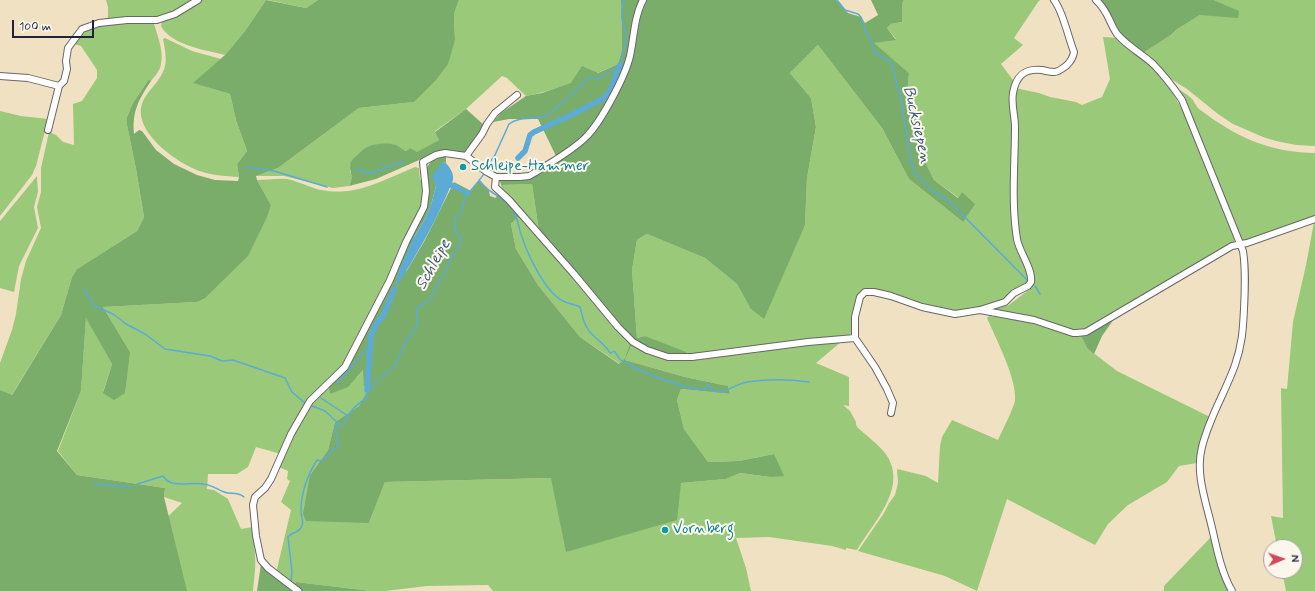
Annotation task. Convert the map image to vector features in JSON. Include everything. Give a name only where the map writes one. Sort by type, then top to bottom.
[{"type":"street","points":[[48,130],[59,86],[64,81],[67,69],[66,61],[68,48],[82,29],[99,23],[127,20],[157,20],[176,14],[198,0]]},
{"type":"street","points":[[298,591],[268,568],[261,560],[256,536],[253,505],[255,497],[265,488],[271,479],[291,434],[310,401],[345,367],[390,280],[406,242],[424,207],[426,192],[423,162],[436,155],[445,153],[466,156],[485,171],[496,177],[528,176],[587,136],[608,106],[624,73],[630,56],[638,12],[643,0]]},
{"type":"street","points":[[891,412],[893,403],[887,389],[875,367],[855,338],[854,317],[860,297],[865,292],[874,292],[922,307],[955,314],[980,310],[1005,302],[1014,293],[1028,286],[1032,282],[1018,242],[1015,226],[1015,125],[1013,96],[1018,78],[1026,71],[1058,71],[1073,58],[1074,52],[1061,12],[1054,0]]},
{"type":"street","points":[[1096,0],[1107,13],[1117,33],[1125,42],[1153,64],[1170,83],[1182,100],[1243,251],[1246,280],[1242,343],[1235,366],[1208,428],[1201,448],[1199,463],[1201,482],[1217,550],[1226,580],[1232,591]]},
{"type":"street","points":[[0,76],[28,78],[59,86]]},
{"type":"street","points":[[466,156],[495,113],[518,95]]},
{"type":"street","points":[[496,177],[495,187],[509,200],[569,268],[618,327],[633,342],[647,350],[668,357],[692,357],[808,342],[855,338]]},
{"type":"street","points":[[980,310],[1034,320],[1073,333],[1082,333],[1094,328],[1232,246],[1255,241],[1315,219]]},
{"type":"green space","points":[[106,0],[194,0],[177,11],[162,16],[104,21],[108,17]]},
{"type":"green space","points":[[202,0],[266,0],[245,31],[225,55],[199,49],[180,42],[172,38],[161,26],[162,21],[183,12]]},
{"type":"green space","points":[[266,0],[306,8],[318,0],[459,0],[454,14],[455,40],[448,64],[435,81],[414,102],[359,108],[278,168],[256,176],[271,205],[267,217],[248,256],[205,298],[197,302],[103,307],[130,352],[125,393],[114,400],[103,393],[112,364],[86,318],[81,391],[57,451],[77,475],[165,488],[164,497],[187,591],[0,591],[0,390],[12,395],[61,315],[72,277],[77,269],[137,231],[144,217],[127,125],[127,117],[133,103],[149,79],[151,81],[135,112],[134,134],[139,130],[142,131],[156,150],[174,164],[197,175],[215,180],[238,181],[239,177],[237,164],[247,151],[236,120],[230,94],[193,83],[225,55],[245,31]]},
{"type":"green space","points":[[268,0],[318,0],[306,8]]},
{"type":"green space","points":[[459,0],[621,0],[622,49],[618,64],[561,87],[526,96],[507,78],[502,76],[466,109],[435,131],[439,140],[417,153],[410,148],[406,151],[393,144],[370,146],[357,155],[350,171],[351,182],[349,186],[333,188],[284,176],[256,176],[278,168],[359,108],[414,102],[455,40],[454,14]]},
{"type":"green space","points":[[621,0],[640,0],[635,11],[627,59],[623,72],[606,106],[585,136],[556,156],[538,119],[509,119],[493,122],[501,113],[526,96],[542,93],[571,83],[582,66],[598,73],[618,64],[622,49]]},
{"type":"green space","points":[[647,0],[836,0],[848,13],[861,17],[865,23],[878,15],[871,0],[904,0],[902,4],[902,22],[891,24],[887,28],[896,40],[874,43],[909,73],[907,96],[920,151],[934,180],[958,198],[962,192],[975,204],[963,222],[909,179],[882,128],[818,45],[790,73],[811,98],[816,127],[807,178],[805,225],[764,319],[750,308],[737,284],[705,258],[647,234],[637,240],[632,270],[637,338],[645,336],[686,352],[688,356],[669,357],[633,342],[625,360],[685,377],[728,386],[730,394],[681,389],[677,400],[684,429],[708,462],[739,461],[774,454],[784,476],[770,477],[740,473],[726,479],[681,483],[677,520],[566,552],[551,478],[385,482],[369,523],[306,521],[303,514],[310,475],[328,450],[335,422],[359,406],[370,386],[364,386],[363,370],[348,387],[330,394],[328,385],[346,367],[425,207],[427,168],[430,163],[435,159],[446,155],[446,163],[443,162],[435,180],[436,186],[431,205],[425,219],[414,237],[406,272],[425,240],[454,182],[471,191],[479,181],[489,191],[490,196],[496,198],[497,195],[501,195],[539,231],[532,184],[501,185],[500,181],[503,179],[527,178],[588,138],[633,56],[642,8]],"holes":[[[519,216],[630,344],[625,358],[619,364],[580,337],[538,285],[516,249],[511,224]]]},
{"type":"green space","points":[[904,0],[1040,0],[1014,38],[1023,45],[1001,64],[1013,80],[1009,102],[1012,128],[1014,231],[1029,276],[1027,285],[1016,289],[1002,301],[956,313],[866,288],[859,293],[852,316],[851,333],[849,336],[688,356],[645,336],[637,338],[632,270],[637,240],[647,234],[705,258],[737,284],[750,308],[805,225],[807,178],[816,127],[811,98],[790,73],[818,45],[882,128],[909,179],[963,222],[962,192],[959,198],[934,180],[920,151],[907,96],[909,73],[873,43],[896,39],[887,28],[891,24],[902,22],[902,4]]},
{"type":"green space","points":[[1100,0],[1214,0],[1239,11],[1238,18],[1200,15],[1143,53],[1121,35],[1106,7]]},
{"type":"green space","points":[[1214,0],[1315,0],[1315,146],[1296,145],[1276,141],[1233,124],[1187,89],[1171,79],[1143,53],[1200,15],[1238,11]]},
{"type":"green space","points":[[152,21],[161,51],[162,57],[160,68],[151,81],[149,79],[133,103],[127,117],[127,125],[144,217],[137,231],[77,269],[72,277],[61,315],[11,396],[0,390],[0,363],[12,330],[21,279],[26,261],[41,228],[37,207],[41,192],[41,168],[49,132],[56,135],[63,142],[74,145],[73,104],[82,101],[97,78],[97,70],[81,46],[74,44],[83,33],[93,27],[119,23]]},
{"type":"green space","points":[[1103,37],[1118,38],[1158,73],[1172,92],[1184,113],[1235,239],[1234,242],[1089,330],[1079,332],[990,310],[1009,305],[1030,289],[1034,279],[1020,240],[1017,224],[1015,88],[1076,102],[1082,105],[1102,97],[1110,79]]},
{"type":"green space","points":[[165,38],[192,51],[221,59],[194,83],[230,94],[236,120],[247,151],[237,164],[239,177],[210,174],[196,170],[163,149],[146,129],[142,119],[142,103],[165,68],[166,56],[163,39]]},
{"type":"green space","points":[[1175,87],[1187,94],[1199,109],[1226,128],[1240,135],[1267,146],[1282,150],[1315,153],[1315,216],[1242,243]]},
{"type":"green space","points":[[466,109],[484,125],[480,135],[464,153],[435,153],[376,179],[349,186],[351,182],[351,162],[365,148],[381,144],[390,144],[406,151],[410,148],[417,152],[439,140],[435,132]]},
{"type":"green space","points":[[0,111],[21,116],[48,119],[36,166],[32,175],[0,216]]},
{"type":"green space","points":[[415,167],[419,168],[420,180],[424,181],[422,206],[388,279],[343,366],[309,401],[281,454],[256,447],[248,467],[237,474],[208,474],[207,489],[214,490],[228,499],[241,529],[253,527],[255,565],[253,591],[184,591],[159,525],[182,503],[164,497],[165,488],[77,475],[58,451],[81,391],[86,317],[112,364],[103,392],[130,352],[103,307],[197,302],[271,205],[257,180],[287,179],[318,189],[340,192],[373,185]]},
{"type":"green space","points":[[37,176],[38,192],[34,207],[38,228],[19,266],[14,292],[0,288],[0,221]]},
{"type":"green space","points":[[532,184],[539,231],[502,191],[501,185]]},
{"type":"green space","points":[[519,216],[631,345],[625,358],[620,364],[580,337],[538,285],[516,249],[511,224]]},
{"type":"green space","points":[[1315,221],[1315,591],[1286,591],[1284,579],[1303,579],[1303,539],[1275,539],[1271,516],[1283,518],[1281,388],[1287,389],[1293,322]]},
{"type":"green space","points":[[989,316],[1025,321],[1075,337],[1081,336],[1087,348],[1117,371],[1210,417],[1201,438],[1197,463],[1179,466],[1167,482],[1128,505],[1108,524],[1095,545],[1007,499],[977,591],[945,576],[858,551],[895,495],[898,483],[897,469],[926,476],[938,483],[940,446],[942,437],[952,420],[998,440],[1014,404],[1015,391],[1005,359],[987,318]]},
{"type":"green space","points":[[1114,319],[1102,336],[1094,354],[1087,348],[1081,336],[1092,332]]},
{"type":"green space","points":[[842,341],[816,363],[849,377],[849,406],[843,405],[850,411],[858,428],[876,443],[885,453],[892,466],[893,478],[891,491],[886,504],[857,550],[846,548],[846,550],[832,546],[769,537],[736,538],[746,568],[751,591],[493,591],[488,585],[427,586],[385,591],[371,591],[296,582],[294,585],[276,573],[291,510],[281,502],[290,481],[287,479],[288,471],[279,467],[292,435],[311,401],[328,385],[330,394],[357,377],[364,369],[371,386],[359,406],[335,422],[328,450],[310,475],[369,523],[385,482],[552,478],[567,552],[681,483],[726,479],[740,473],[770,477],[774,454],[739,461],[708,462],[684,429],[677,400],[681,389],[730,394],[728,386],[685,377],[625,360],[633,342],[668,359]]},
{"type":"green space","points":[[1211,537],[1219,567],[1230,591],[1164,591],[1164,586]]},
{"type":"green space","points":[[261,564],[296,591],[257,591]]},
{"type":"green space","points":[[296,582],[371,591],[300,591],[294,585]]},
{"type":"water","points":[[443,162],[446,163],[451,171],[453,180],[441,208],[426,236],[394,290],[399,271],[414,237],[425,219],[431,205],[436,186],[432,176]]},
{"type":"waterway","name":"Schleipe","points":[[486,168],[495,155],[509,124],[513,121],[538,118],[548,115],[590,77],[599,79],[620,65],[626,42],[622,19],[624,0]]},
{"type":"waterway","name":"Bucksiepen","points":[[837,0],[845,10],[858,14],[861,17],[866,33],[869,36],[875,52],[892,64],[901,99],[911,161],[915,173],[933,191],[949,201],[1028,281]]},
{"type":"waterway","points":[[518,158],[525,151],[530,135],[534,132],[604,98],[610,91],[620,65]]},
{"type":"waterway","points":[[356,170],[373,173],[389,166],[404,162]]},
{"type":"waterway","points":[[246,167],[274,171],[327,187]]},
{"type":"waterway","name":"Schleipe","points":[[291,583],[292,572],[288,537],[299,530],[302,526],[302,498],[310,472],[317,460],[322,461],[330,452],[338,447],[336,425],[338,423],[342,426],[353,409],[367,398],[367,390],[372,388],[379,379],[394,367],[405,344],[417,326],[417,308],[431,298],[459,247],[461,238],[455,228],[455,217],[462,212],[464,201],[485,172]]},
{"type":"waterway","points":[[479,180],[487,189],[505,201],[516,214],[528,253],[550,290],[563,301],[580,307],[588,330],[610,353],[614,351],[621,360],[671,383],[704,390],[709,384],[712,391],[717,392],[742,383],[755,381],[786,380],[809,382]]},
{"type":"waterway","points":[[451,185],[460,189]]},
{"type":"waterway","name":"Bucksiepen","points":[[1035,286],[1040,294]]},
{"type":"waterway","points":[[84,290],[91,299],[93,305],[113,314],[126,324],[145,334],[165,349],[210,356],[222,361],[233,360],[285,378],[292,392],[305,403]]},
{"type":"waterway","points":[[367,390],[371,336],[375,326],[383,316],[394,290]]},
{"type":"waterway","points":[[337,383],[369,347]]},
{"type":"waterway","points":[[321,398],[348,416]]},
{"type":"waterway","points":[[312,406],[325,411],[338,423]]},
{"type":"waterway","points":[[137,484],[163,476],[171,483],[199,483],[212,486],[224,492],[239,494],[244,497]]},
{"type":"waterway","points":[[94,484],[132,487]]},
{"type":"place","name":"Schleipe-Hammer","points":[[463,167]]},
{"type":"place","name":"Vornberg","points":[[665,530]]}]
